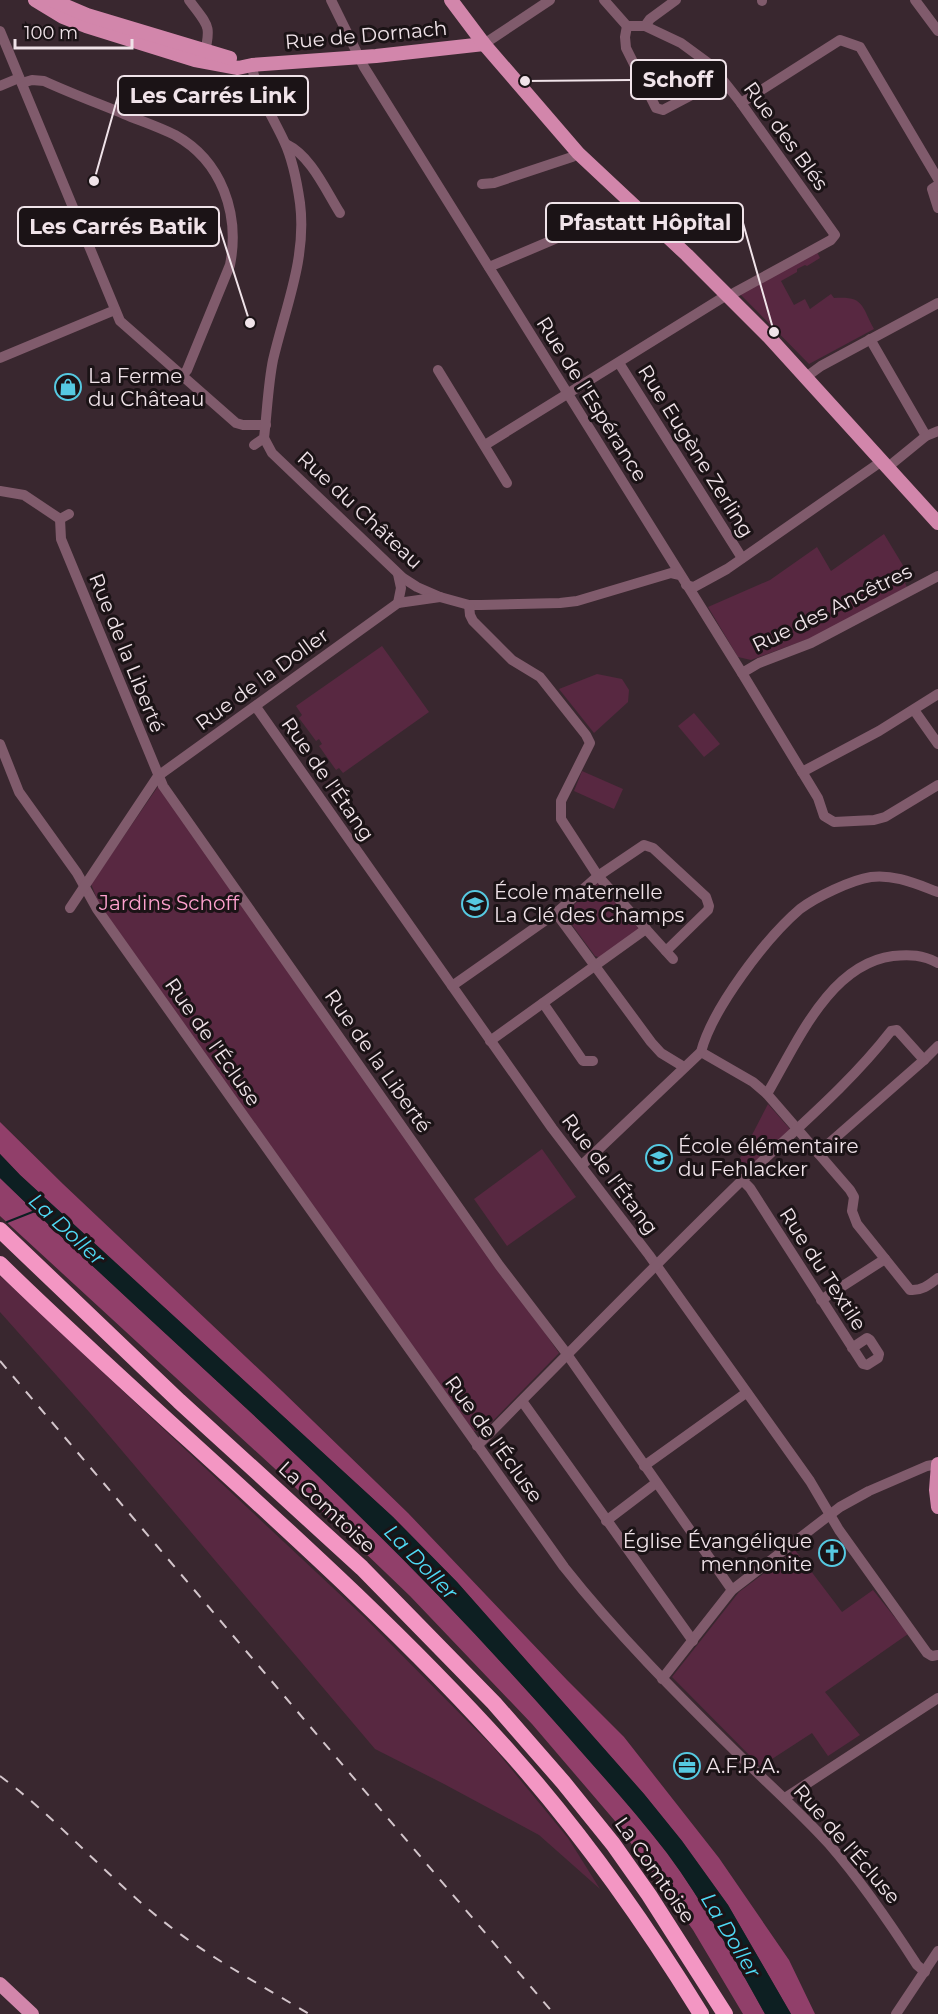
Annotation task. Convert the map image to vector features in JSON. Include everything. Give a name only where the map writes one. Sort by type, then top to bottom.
[{"type":"highway","name":"La Comtoise","points":[[0,1230],[179,1401],[362,1568],[495,1704],[613,1844],[655,1904],[725,2014]]},
{"type":"highway","name":"La Comtoise","points":[[0,1264],[113,1372],[342,1580],[442,1680],[513,1757],[595,1858],[667,1959],[701,2014]]},
{"type":"main road","name":"Rue de Dornach","points":[[34,0],[63,17],[86,26],[204,57]]},
{"type":"main road","name":"Rue de Dornach","points":[[52,0],[87,15],[238,68],[484,44]]},
{"type":"main road","points":[[451,0],[484,44],[578,153],[728,296],[806,377],[938,523]]},
{"type":"main road","points":[[938,1464],[936,1490],[938,1507]]},
{"type":"main road","points":[[0,1984],[32,2014]]},
{"type":"street","points":[[189,0],[207,25],[209,35],[204,57]]},
{"type":"street","name":"Rue de l'Espérance","points":[[331,0],[358,57],[818,798],[824,816],[834,822],[874,820],[885,817],[938,785]]},
{"type":"street","points":[[484,44],[550,0]]},
{"type":"street","points":[[604,0],[627,26],[626,48],[656,108],[663,110],[722,79]]},
{"type":"street","points":[[645,26],[650,19],[676,0]]},
{"type":"street","points":[[915,0],[938,31]]},
{"type":"street","name":"Rue des Blés","points":[[627,26],[645,26],[681,43],[711,65],[741,103],[835,235],[831,240],[728,296]]},
{"type":"street","points":[[0,31],[120,321],[236,423],[266,425]]},
{"type":"street","points":[[741,103],[840,40],[860,48],[938,179]]},
{"type":"street","points":[[252,65],[257,84],[293,163],[300,205],[301,244],[297,276],[273,362],[264,438],[254,445]]},
{"type":"street","points":[[0,86],[21,80],[44,81],[175,135],[202,156],[219,179],[225,191],[233,220],[234,248],[230,265],[187,370],[182,376]]},
{"type":"street","points":[[286,144],[297,149],[308,162],[340,213]]},
{"type":"street","points":[[482,184],[494,183],[578,153]]},
{"type":"street","points":[[938,185],[932,189],[938,208]]},
{"type":"street","points":[[489,267],[633,204]]},
{"type":"street","points":[[484,445],[728,296]]},
{"type":"street","points":[[806,377],[821,366],[938,303]]},
{"type":"street","points":[[0,358],[115,310]]},
{"type":"street","points":[[870,339],[926,436]]},
{"type":"street","name":"Rue Eugène Zerling","points":[[619,363],[742,558]]},
{"type":"street","points":[[438,370],[507,483]]},
{"type":"street","points":[[686,585],[694,587],[742,558],[926,436],[938,431]]},
{"type":"street","name":"Rue du Château","points":[[264,438],[272,453],[398,574],[417,587],[440,597],[469,605],[560,603],[577,601],[671,573],[680,574]]},
{"type":"street","name":"Rue de la Liberté","points":[[0,491],[24,495],[64,517],[60,539],[163,786],[499,1265],[567,1354],[732,1590]]},
{"type":"street","points":[[398,574],[401,588],[398,603]]},
{"type":"street","name":"Rue des Ancêtres","points":[[741,673],[759,663],[811,643],[938,576]]},
{"type":"street","name":"Rue du Château","points":[[398,603],[440,597]]},
{"type":"street","name":"Rue de la Doller","points":[[70,908],[158,776],[398,603]]},
{"type":"street","points":[[452,986],[556,913],[598,876],[640,846],[648,845],[706,897],[709,906],[670,955],[598,876],[561,819],[560,810],[561,801],[590,743],[540,677],[512,660],[473,621],[469,605]]},
{"type":"street","points":[[802,772],[914,710],[938,693]]},
{"type":"street","name":"Rue de l'Étang","points":[[256,707],[554,1131],[656,1265],[810,1481],[830,1515],[927,1653],[932,1656],[938,1655]]},
{"type":"street","points":[[914,710],[938,744]]},
{"type":"street","name":"Rue de l'Écluse","points":[[0,744],[19,792],[77,873],[97,909],[564,1567],[602,1614],[662,1678],[785,1798],[829,1845],[884,1912],[917,1965],[924,1972]]},
{"type":"street","points":[[582,1165],[701,1052],[710,1028],[732,989],[762,949],[802,908],[848,883],[870,877],[888,876],[938,892]]},
{"type":"street","points":[[556,913],[651,1042],[661,1053],[684,1067]]},
{"type":"street","points":[[490,1041],[646,929]]},
{"type":"street","points":[[767,1094],[825,998],[855,971],[882,958],[906,955],[927,957],[938,963]]},
{"type":"street","points":[[543,1003],[584,1061],[593,1061]]},
{"type":"street","points":[[477,1446],[742,1180],[829,1101],[869,1059],[891,1031],[897,1030],[924,1060]]},
{"type":"street","points":[[818,1153],[938,1046]]},
{"type":"street","points":[[701,1052],[753,1082],[767,1094],[798,1129],[850,1190],[854,1197],[852,1210],[856,1224],[910,1290],[918,1291],[926,1288],[938,1278]]},
{"type":"street","name":"Rue du Textile","points":[[742,1180],[750,1188],[852,1348]]},
{"type":"street","points":[[822,1300],[885,1259]]},
{"type":"street","points":[[644,1466],[746,1393]]},
{"type":"street","points":[[522,1401],[693,1641]]},
{"type":"street","points":[[662,1678],[732,1590],[840,1507],[869,1491],[927,1466],[938,1464]]},
{"type":"street","points":[[606,1521],[656,1483]]},
{"type":"street","points":[[785,1798],[938,1698]]},
{"type":"street","points":[[896,2014],[938,1951]]},
{"type":"green space","points":[[817,252],[820,258],[797,269],[797,272],[781,281],[794,305],[805,299],[810,309],[831,294],[834,298],[851,299],[864,308],[874,329],[809,364],[740,294]]},
{"type":"green space","points":[[884,534],[910,577],[905,583],[907,587],[819,635],[751,660],[738,657],[708,607],[770,580],[817,547],[831,571]]},
{"type":"green space","points":[[382,646],[429,712],[343,773],[339,768],[336,770],[319,746],[322,744],[319,739],[316,741],[299,718],[302,715],[296,706]]},
{"type":"green space","points":[[597,674],[622,679],[629,690],[628,702],[594,733],[559,689]]},
{"type":"green space","points":[[694,713],[720,744],[704,757],[678,726]]},
{"type":"green space","points":[[582,771],[623,789],[614,809],[574,791]]},
{"type":"green space","name":"Jardins Schoff","points":[[159,785],[559,1353],[482,1432],[473,1431],[101,908],[91,884]]},
{"type":"green space","points":[[598,883],[639,929],[601,958],[595,956],[564,914]]},
{"type":"green space","points":[[768,1104],[790,1129],[744,1173],[738,1162]]},
{"type":"green space","points":[[542,1149],[576,1197],[507,1246],[474,1199]]},
{"type":"green space","points":[[0,1276],[364,1617],[494,1748],[568,1838],[600,1889],[539,1835],[375,1749],[90,1413],[0,1312]]},
{"type":"green space","points":[[795,1550],[842,1612],[873,1590],[908,1634],[825,1692],[860,1735],[828,1756],[812,1733],[772,1759],[763,1769],[672,1677],[739,1592]]},
{"type":"shaded area","points":[[0,1122],[408,1513],[624,1737],[719,1858],[789,1960],[815,2014],[791,2014],[728,1905],[682,1841],[644,1794],[457,1582],[393,1517],[20,1175],[0,1154]]},
{"type":"shaded area","points":[[0,1178],[345,1502],[410,1566],[503,1664],[616,1791],[667,1853],[731,1953],[765,2014],[743,2014],[693,1930],[615,1821],[532,1724],[410,1596],[0,1216]]},
{"type":"water","name":"La Doller","points":[[0,1154],[20,1175],[393,1517],[457,1582],[644,1794],[682,1841],[728,1905],[791,2014],[765,2014],[731,1953],[667,1853],[616,1791],[503,1664],[410,1566],[345,1502],[0,1178]]},
{"type":"waterway","points":[[7,1222],[35,1211]]},
{"type":"railway","points":[[0,1361],[554,2014]]},
{"type":"railway","points":[[0,1776],[40,1809],[133,1896],[171,1928],[309,2014]]},
{"type":"place","name":"Schoff","points":[[525,81]]},
{"type":"place","name":"Les Carrés Link","points":[[94,181]]},
{"type":"place","name":"Les Carrés Batik","points":[[250,323]]},
{"type":"place","name":"Pfastatt Hôpital","points":[[774,332]]},
{"type":"place","name":"La Ferme du Château","points":[[68,387]]},
{"type":"place","name":"École maternelle La Clé des Champs","points":[[475,904]]},
{"type":"place","name":"École élémentaire du Fehlacker","points":[[659,1158]]},
{"type":"place","name":"Église Évangélique mennonite","points":[[832,1553]]},
{"type":"place","name":"A.F.P.A.","points":[[687,1766]]}]
